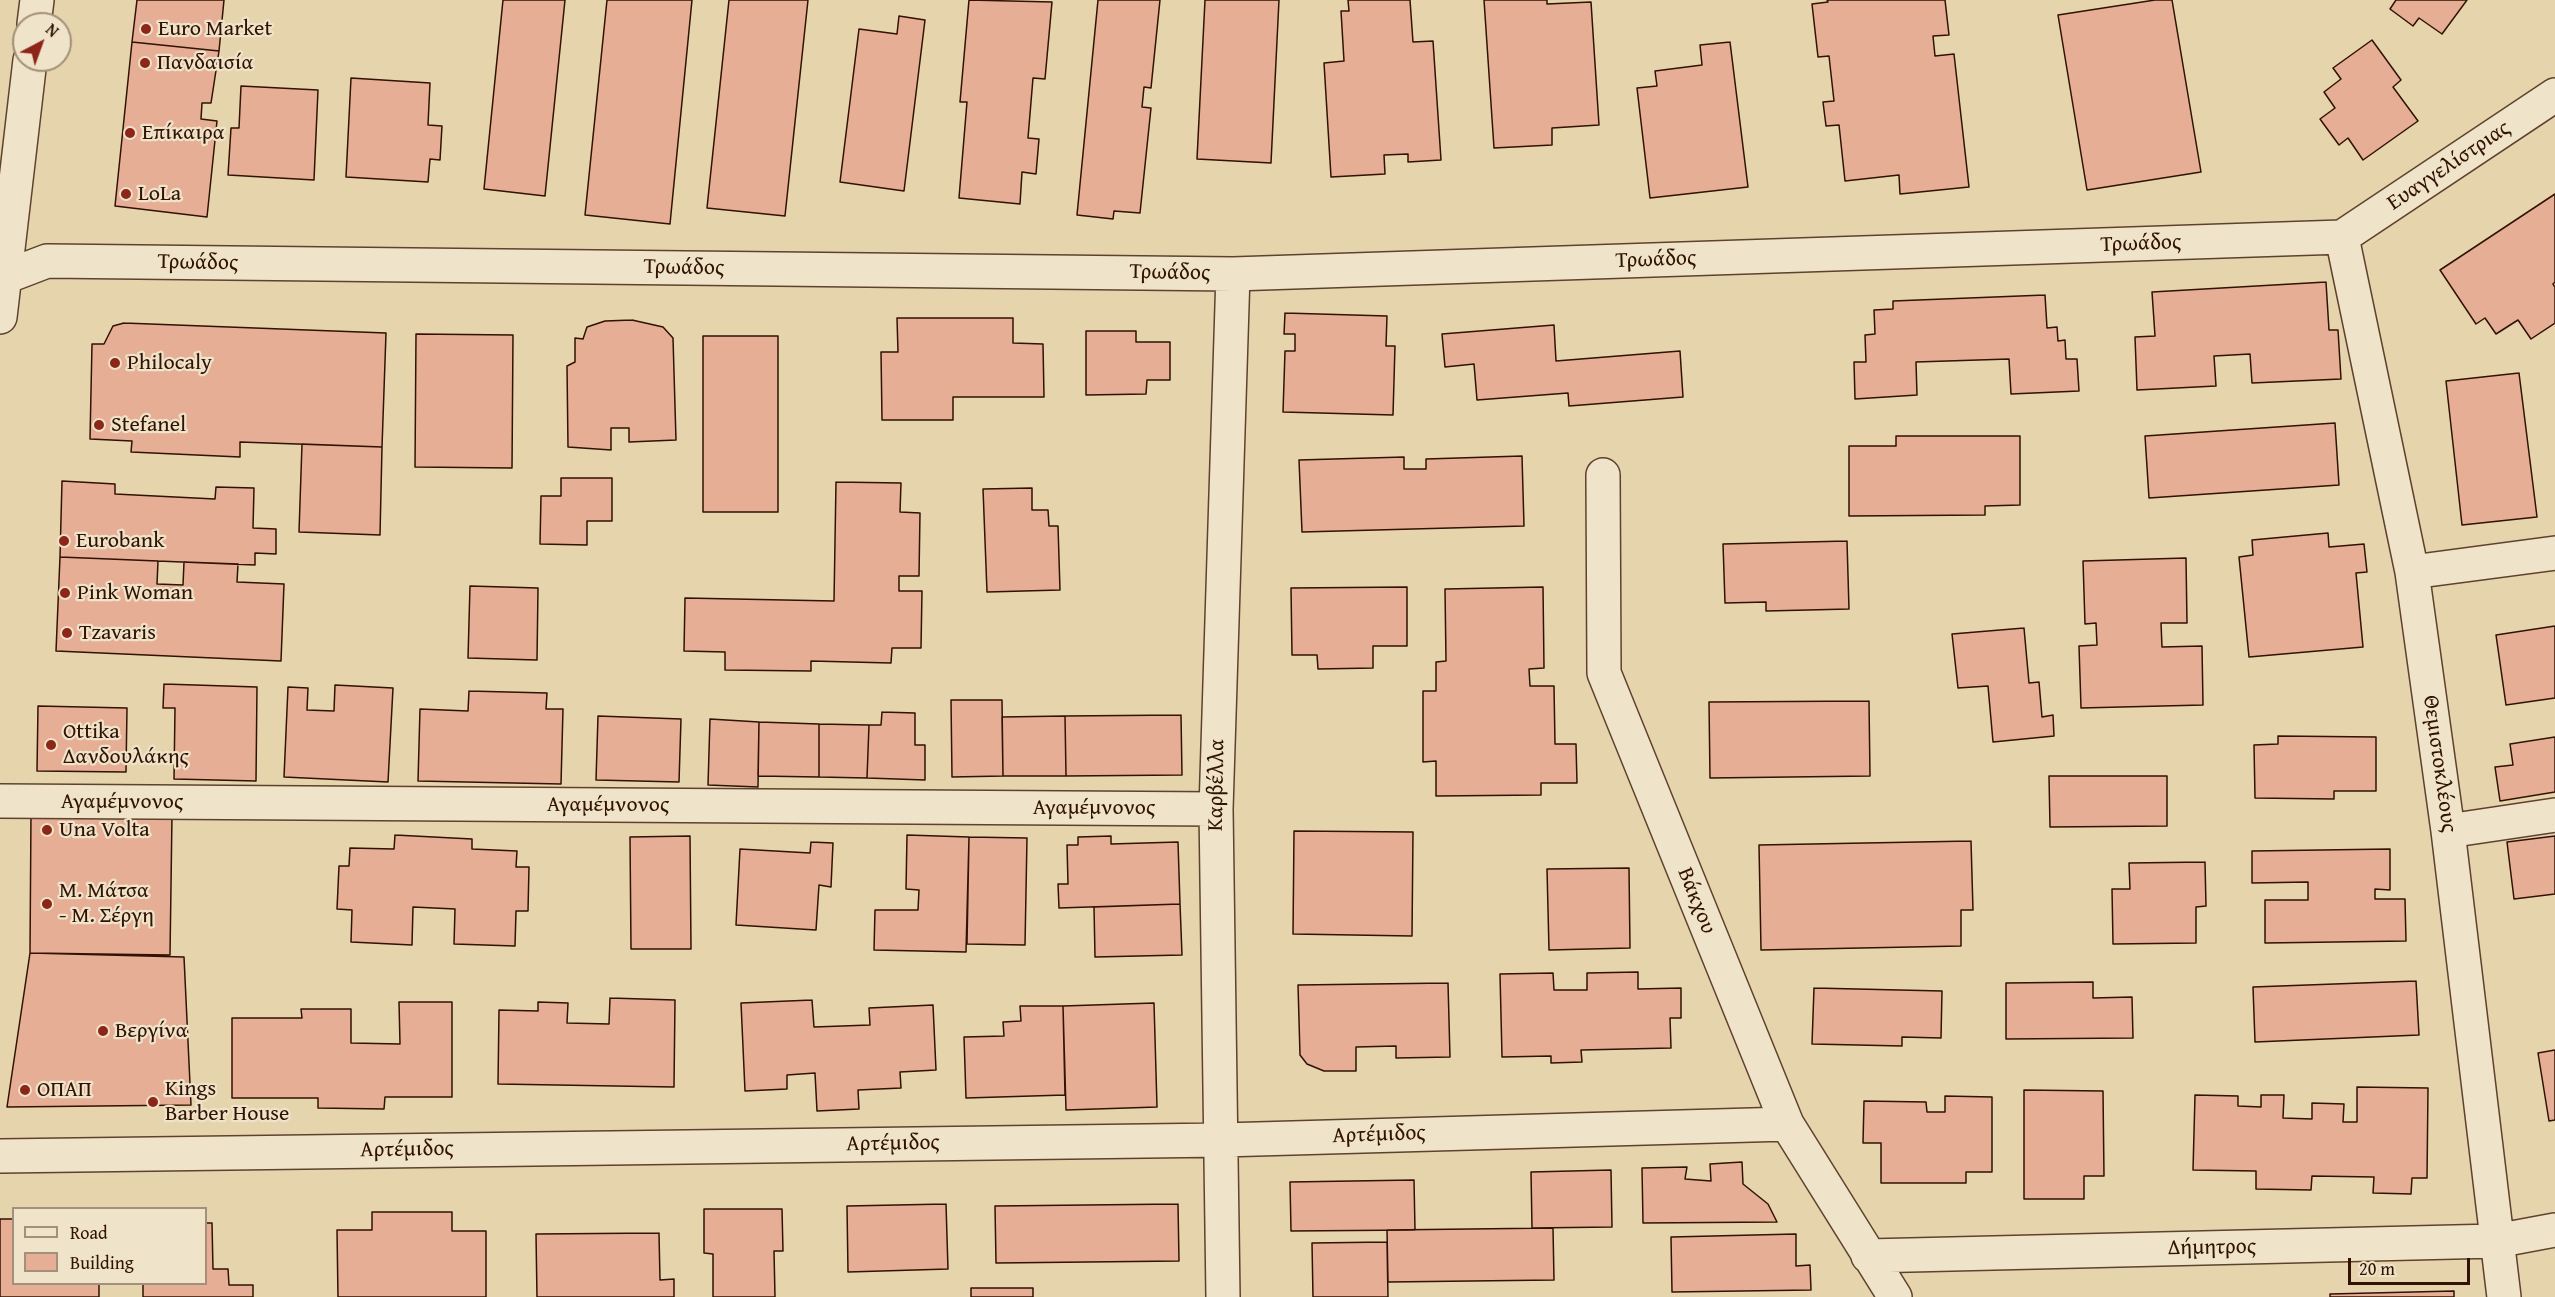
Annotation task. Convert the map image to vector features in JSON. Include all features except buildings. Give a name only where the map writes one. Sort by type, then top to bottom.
[{"type":"street","points":[[0,317],[2,278],[28,72]]},
{"type":"street","name":"Ευαγγελίστριας","points":[[2343,237],[2555,95]]},
{"type":"street","name":"Τρωάδος","points":[[2,278],[47,261],[1233,274],[2343,237]]},
{"type":"street","name":"Θεμιστοκλέους","points":[[2343,237],[2412,572],[2448,831],[2504,1297]]},
{"type":"street","name":"Καρβέλλα","points":[[1223,1297],[1216,809],[1233,274]]},
{"type":"street","name":"Βάκχου","points":[[1603,475],[1604,673],[1787,1124],[1895,1297]]},
{"type":"street","points":[[2412,572],[2555,553]]},
{"type":"street","name":"Αγαμέμνονος","points":[[0,801],[1216,809]]},
{"type":"street","points":[[2448,831],[2555,815]]},
{"type":"street","name":"Αρτέμιδος","points":[[0,1156],[1222,1140],[1787,1124]]},
{"type":"street","name":"Δήμητρος","points":[[1868,1256],[2496,1241],[2555,1230]]},
{"type":"place","name":"Euro Market","points":[[146,29]]},
{"type":"place","name":"Πανδαισία","points":[[145,63]]},
{"type":"place","name":"Επίκαιρα","points":[[130,133]]},
{"type":"place","name":"LoLa","points":[[126,194]]},
{"type":"place","name":"Philocaly","points":[[115,363]]},
{"type":"place","name":"Stefanel","points":[[99,425]]},
{"type":"place","name":"Eurobank","points":[[64,541]]},
{"type":"place","name":"Pink Woman","points":[[65,593]]},
{"type":"place","name":"Tzavaris","points":[[67,633]]},
{"type":"place","name":"Ottika Δανδουλάκης","points":[[51,745]]},
{"type":"place","name":"Una Volta","points":[[47,830]]},
{"type":"place","name":"Μ. Μάτσα - Μ. Σέργη","points":[[47,904]]},
{"type":"place","name":"Βεργίνα","points":[[103,1031]]},
{"type":"place","name":"ΟΠΑΠ","points":[[25,1090]]},
{"type":"place","name":"Kings Barber House","points":[[153,1102]]}]
